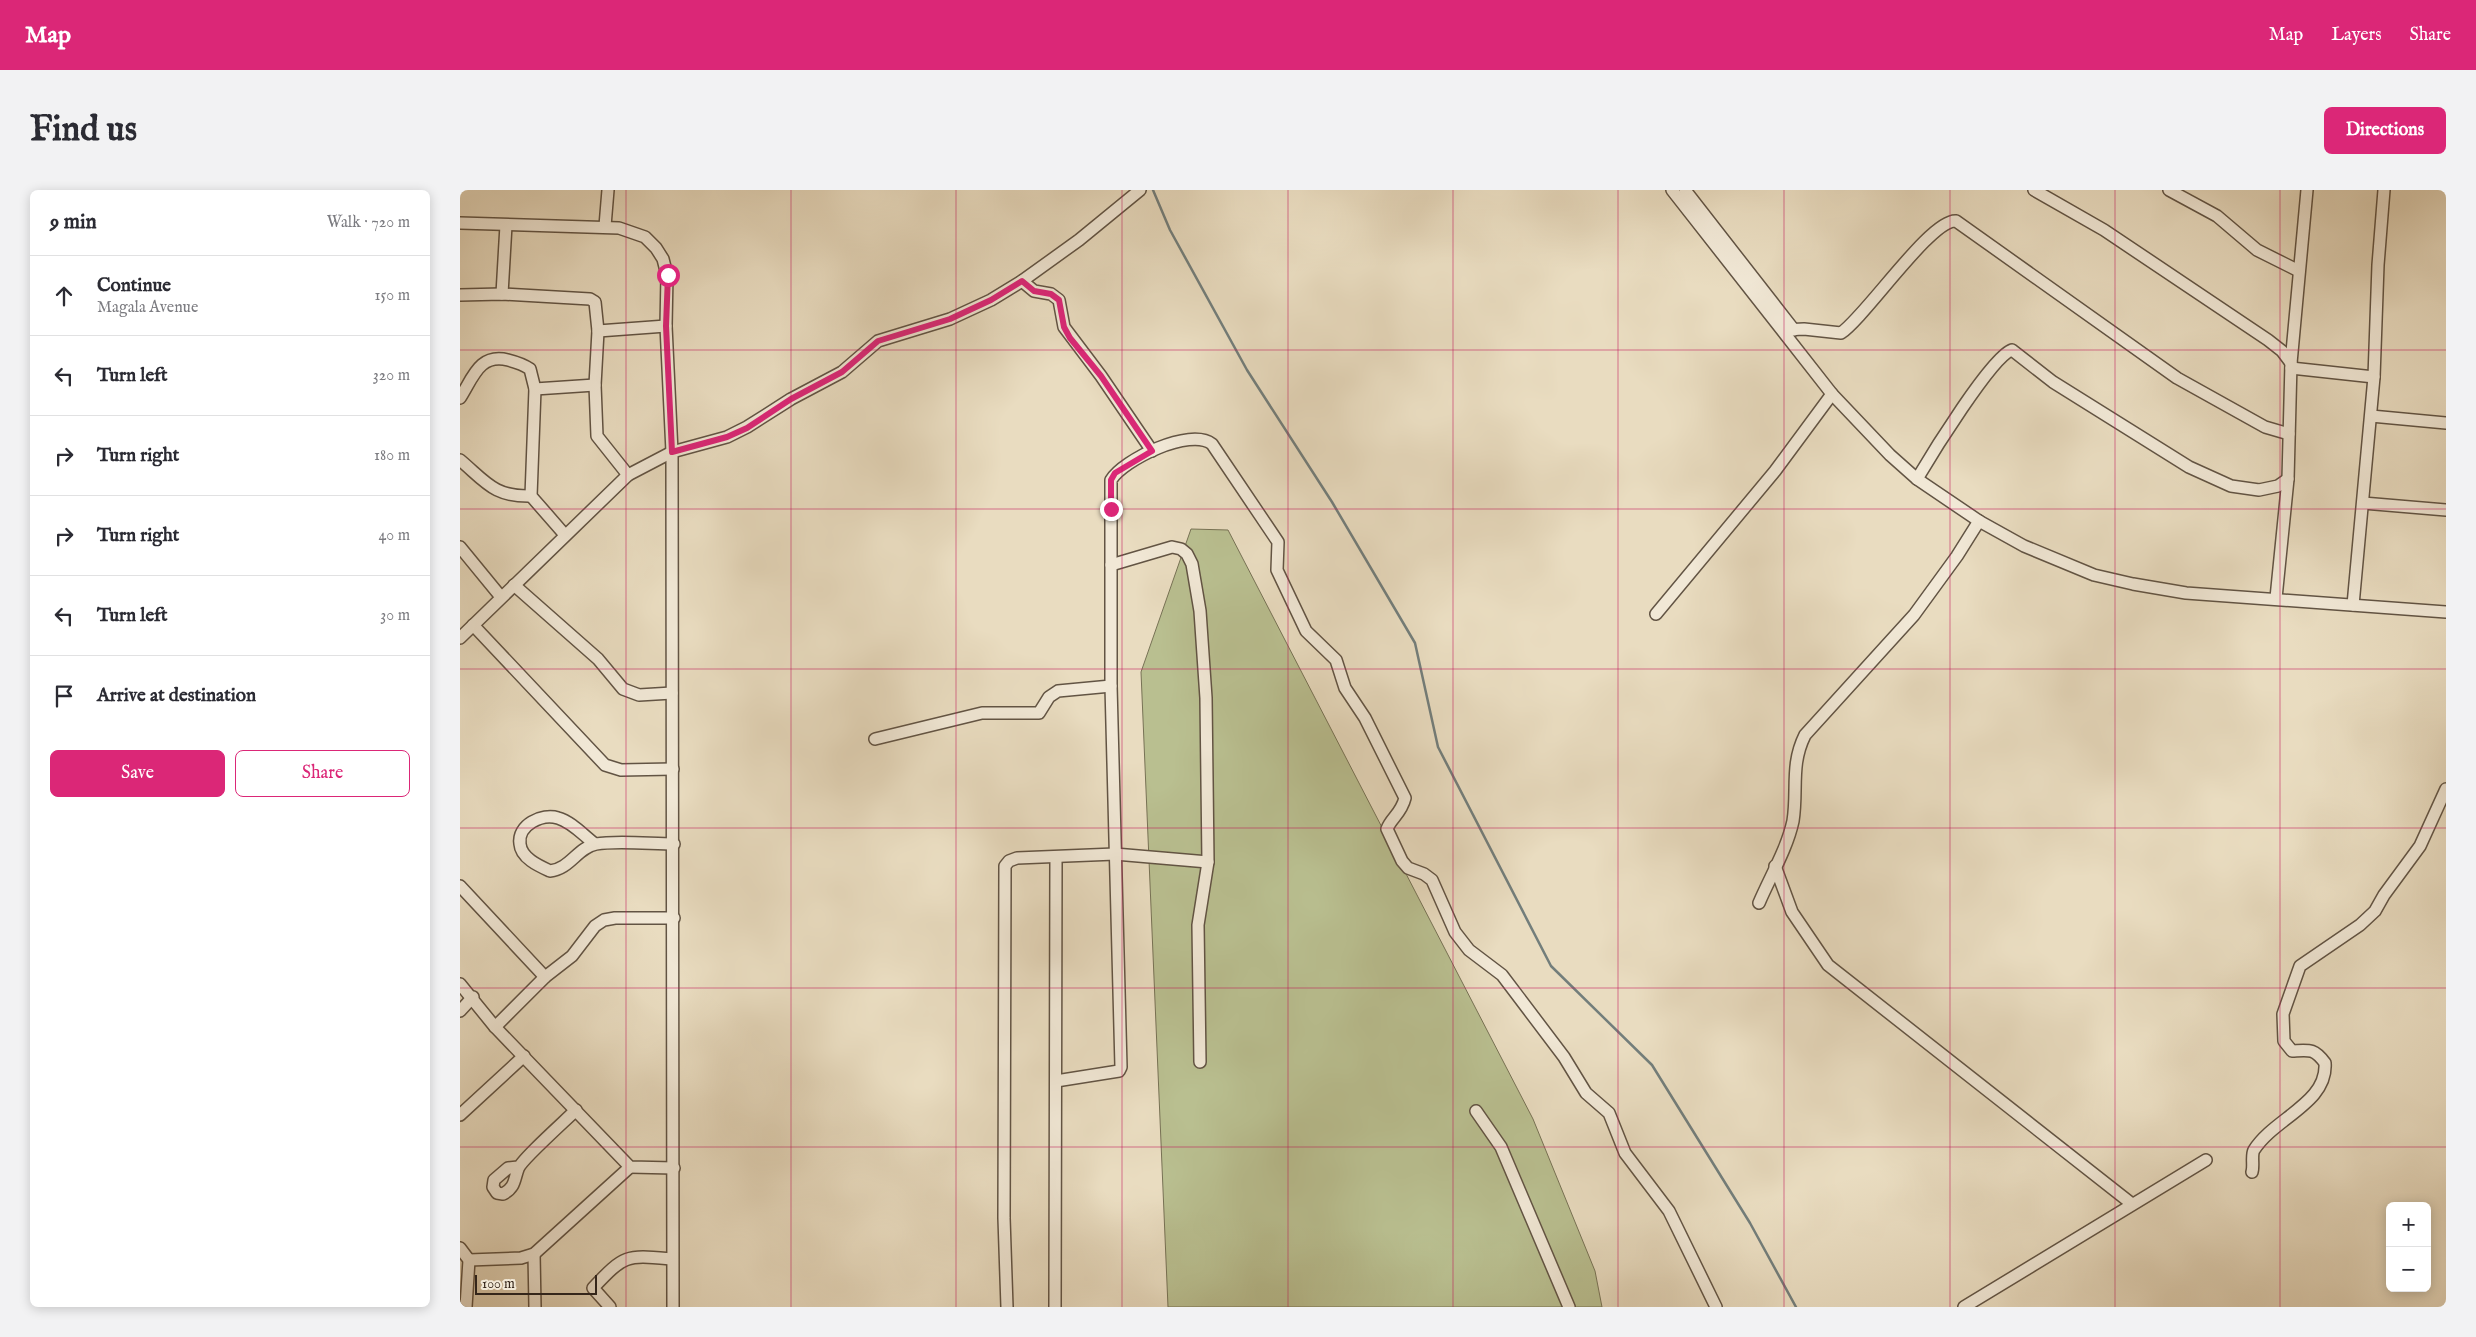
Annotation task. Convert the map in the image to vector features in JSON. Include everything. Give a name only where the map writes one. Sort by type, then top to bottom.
[{"type":"street","points":[[605,226],[608,190]]},
{"type":"street","points":[[1672,190],[1789,330],[1835,334],[1845,330],[1919,247],[1948,222],[1956,221],[2177,378],[2243,416],[2265,427],[2289,434]]},
{"type":"street","points":[[1685,190],[1789,330],[1832,394],[1890,455],[1917,479],[1979,521],[2024,546],[2094,575],[2132,584],[2186,593],[2276,598],[2446,612]]},
{"type":"street","points":[[2034,190],[2104,230],[2268,340],[2282,351],[2291,366]]},
{"type":"street","points":[[2169,190],[2217,216],[2257,250],[2299,271]]},
{"type":"street","points":[[2276,598],[2288,479],[2291,366],[2308,190]]},
{"type":"street","points":[[2353,605],[2374,377],[2378,265],[2384,190]]},
{"type":"street","points":[[460,638],[628,474],[672,452],[727,437],[747,428],[791,399],[842,372],[878,341],[950,319],[991,300],[1022,281],[1138,193]]},
{"type":"street","points":[[460,223],[605,226],[631,231],[645,237],[663,259],[668,275],[666,326],[672,452],[674,844],[673,1307]]},
{"type":"street","points":[[502,294],[506,225]]},
{"type":"street","points":[[1022,281],[1034,291],[1051,294],[1059,300],[1064,327],[1067,332],[1101,376],[1152,451]]},
{"type":"street","points":[[460,295],[502,294],[590,298],[597,307],[598,331],[595,386],[597,436],[628,474]]},
{"type":"street","points":[[598,331],[666,326]]},
{"type":"street","points":[[1917,479],[1946,431],[2004,355],[2012,350],[2053,382],[2189,467],[2231,486],[2259,490],[2278,486],[2288,479]]},
{"type":"street","points":[[460,398],[484,362],[497,358],[519,363],[530,370],[535,389],[531,496],[565,535]]},
{"type":"street","points":[[2291,366],[2374,377]]},
{"type":"street","points":[[535,389],[595,386]]},
{"type":"street","points":[[1656,614],[1775,471],[1832,394]]},
{"type":"street","points":[[2371,416],[2446,423]]},
{"type":"street","points":[[1056,1081],[1119,1072],[1122,1067],[1111,686],[1111,480],[1115,473],[1159,447],[1197,438],[1207,440],[1278,542],[1277,570],[1306,631],[1336,660],[1345,688],[1365,718],[1404,798],[1400,812],[1387,829],[1402,861],[1408,868],[1424,874],[1432,880],[1455,932],[1469,950],[1502,975],[1564,1057],[1586,1093],[1609,1113],[1625,1153],[1669,1211],[1716,1307]]},
{"type":"street","points":[[460,460],[495,490],[504,494],[531,496]]},
{"type":"street","points":[[2363,503],[2446,510]]},
{"type":"street","points":[[1759,902],[1792,822],[1795,798],[1794,766],[1799,746],[1805,735],[1914,615],[1957,556],[1979,521]]},
{"type":"street","points":[[460,547],[501,597]]},
{"type":"street","points":[[1111,565],[1172,547],[1181,548],[1187,554],[1192,564],[1200,611],[1206,698],[1208,862],[1198,925],[1200,1062]]},
{"type":"street","points":[[514,585],[598,659],[623,689],[639,695],[672,693]]},
{"type":"street","points":[[473,625],[604,765],[612,770],[673,769]]},
{"type":"street","points":[[875,739],[982,713],[1039,712],[1050,697],[1058,691],[1111,686]]},
{"type":"street","points":[[2252,1172],[2254,1150],[2274,1127],[2310,1100],[2324,1076],[2325,1063],[2322,1058],[2309,1049],[2292,1051],[2284,1041],[2283,1014],[2300,966],[2360,925],[2374,911],[2420,846],[2446,789]]},
{"type":"street","points":[[595,844],[570,824],[549,816],[537,818],[530,823],[520,837],[520,845],[535,863],[550,871],[566,866],[578,854],[595,844],[674,844]]},
{"type":"street","points":[[1008,1307],[1004,1218],[1005,866],[1009,861],[1017,858],[1115,854],[1208,862]]},
{"type":"street","points":[[1054,1307],[1056,857]]},
{"type":"street","points":[[1775,866],[1792,912],[1828,964],[2132,1204]]},
{"type":"street","points":[[460,886],[545,977]]},
{"type":"street","points":[[495,1027],[545,977],[572,956],[595,926],[604,920],[615,918],[674,918]]},
{"type":"street","points":[[460,984],[473,997],[495,1027],[630,1167]]},
{"type":"street","points":[[460,1011],[473,997]]},
{"type":"street","points":[[460,1115],[524,1056]]},
{"type":"street","points":[[518,1167],[576,1110]]},
{"type":"street","points":[[1476,1111],[1502,1147],[1569,1307]]},
{"type":"street","points":[[1964,1307],[2206,1160]]},
{"type":"street","points":[[469,1260],[520,1258],[534,1254],[630,1167],[674,1168]]},
{"type":"street","points":[[460,1248],[469,1260],[466,1307]]},
{"type":"street","points":[[534,1254],[535,1307]]},
{"type":"street","points":[[610,1307],[592,1288],[625,1258],[634,1256],[672,1259]]},
{"type":"green space","points":[[1191,529],[1228,530],[1533,1119],[1595,1271],[1602,1307],[1168,1307],[1141,672]]},
{"type":"waterway","points":[[1153,190],[1170,230],[1247,370],[1332,502],[1415,643],[1438,747],[1551,966],[1652,1065],[1750,1223],[1796,1307]]},
{"type":"route","points":[[668,275],[666,326],[672,452],[727,437],[747,428],[772,410],[842,372],[878,341],[950,319],[991,300],[1022,281],[1034,291],[1051,294],[1059,300],[1064,327],[1070,338],[1085,354],[1101,376],[1152,451],[1115,473],[1111,480],[1111,509]]}]
